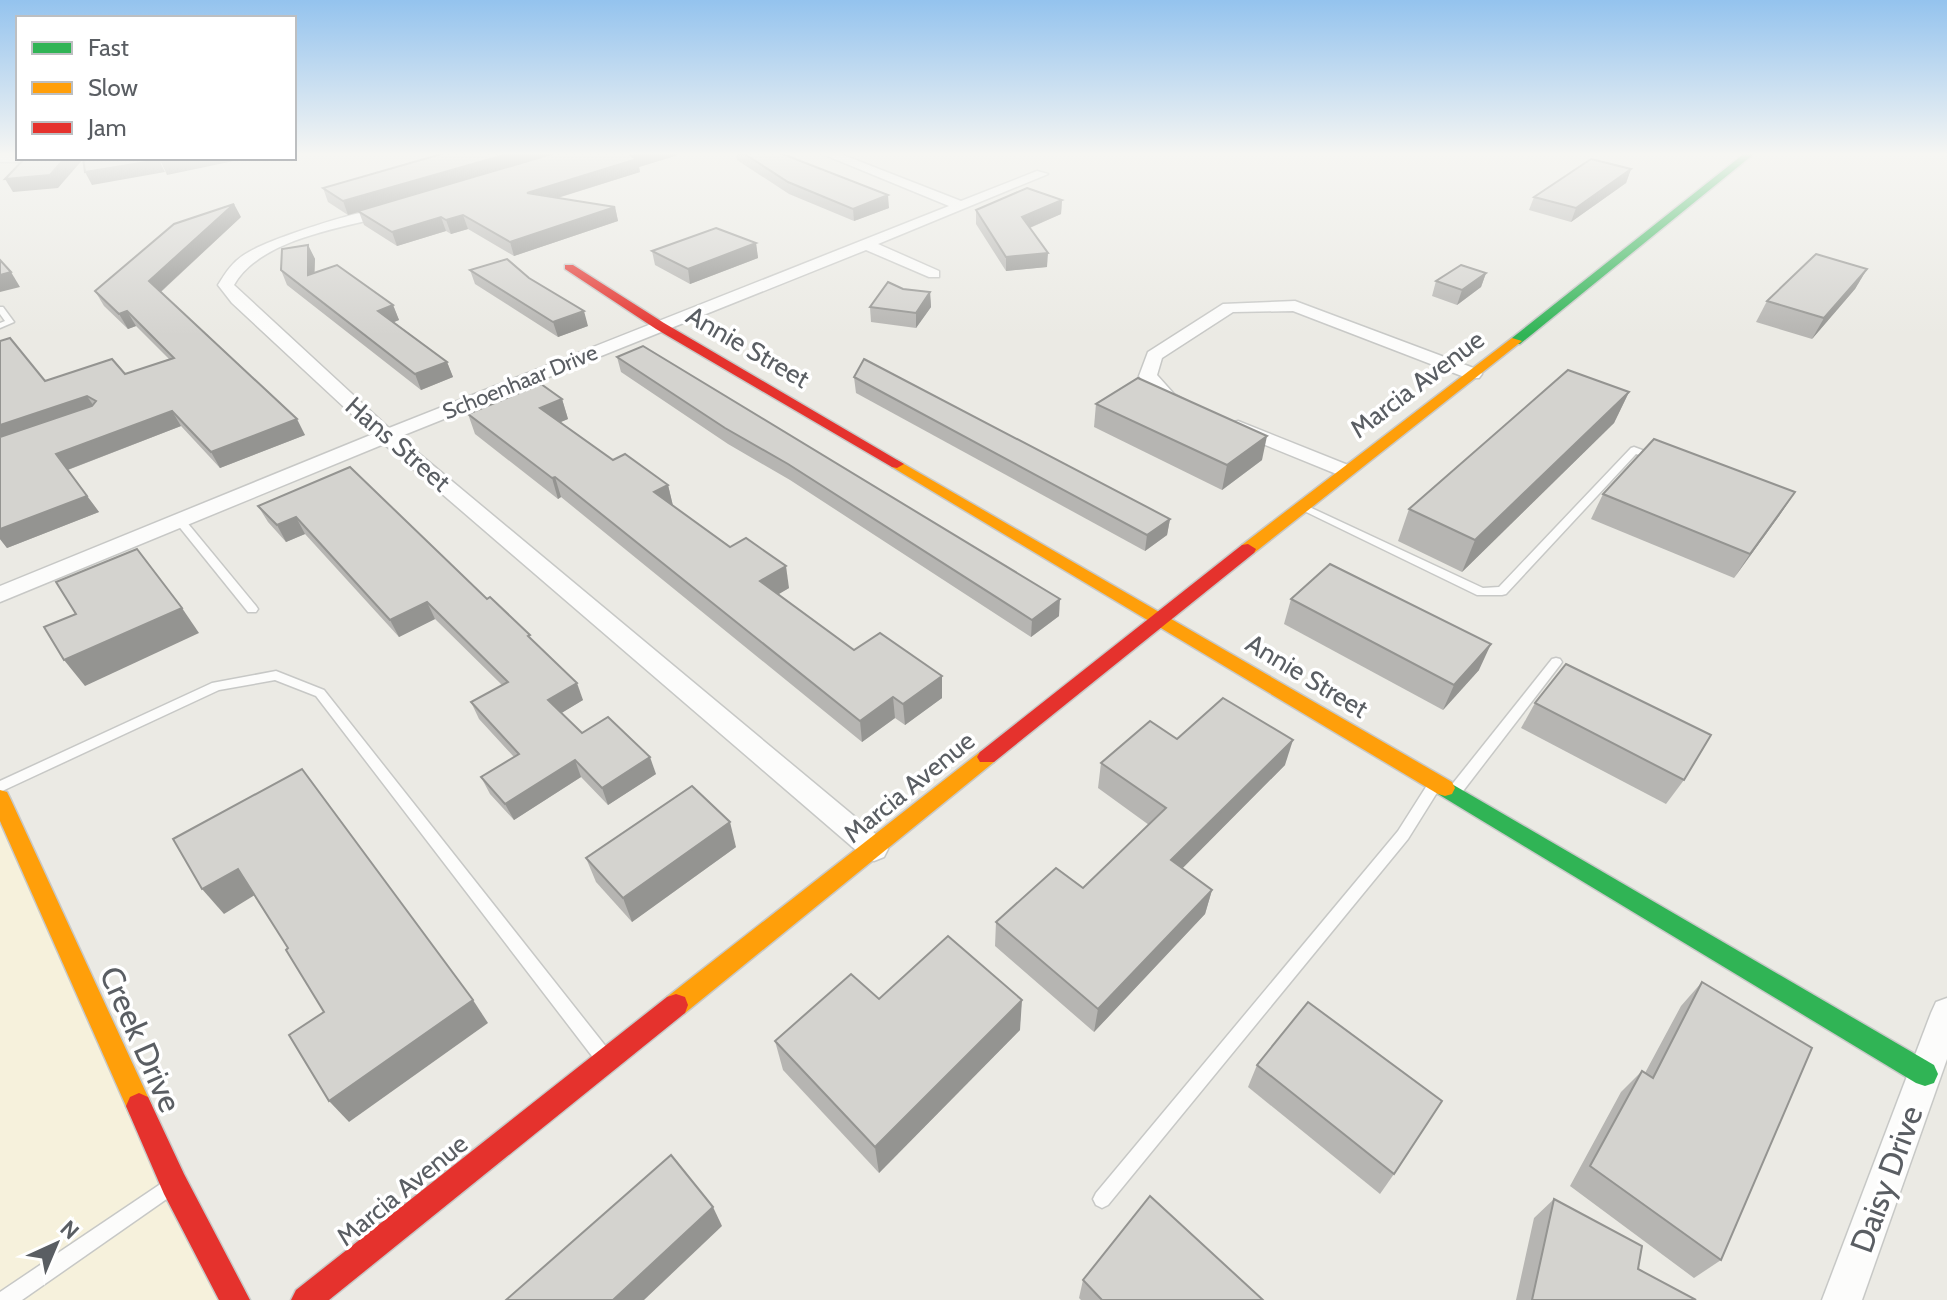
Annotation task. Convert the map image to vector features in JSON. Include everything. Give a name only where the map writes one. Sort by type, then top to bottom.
[{"type":"street","name":"Hans Street","points":[[379,214],[271,245],[238,264],[226,285],[238,300],[386,436],[874,849]]},
{"type":"street","name":"Schoenhaar Drive","points":[[0,595],[386,436],[942,214]]},
{"type":"street","name":"Marcia Avenue","points":[[306,1300],[1346,471],[1547,318],[1676,214]]},
{"type":"street","points":[[865,244],[934,274]]},
{"type":"street","name":"Annie Street","points":[[569,267],[660,326],[1161,618],[1925,1074]]},
{"type":"street","points":[[1346,471],[1168,398],[1148,376],[1154,356],[1229,307],[1295,306],[1473,374]]},
{"type":"street","name":"Creek Drive","points":[[0,798],[174,1184],[235,1300]]},
{"type":"street","name":"Daisy Drive","points":[[1842,1300],[1947,1013]]},
{"type":"lane","points":[[0,309],[10,322],[0,326]]},
{"type":"lane","points":[[1301,507],[1481,592],[1502,591],[1634,450],[1662,460]]},
{"type":"lane","points":[[181,522],[252,609]]},
{"type":"lane","points":[[1453,793],[1556,662]]},
{"type":"lane","points":[[0,787],[216,686],[276,675],[320,693],[606,1060]]},
{"type":"lane","points":[[1102,1199],[1403,835],[1436,783]]},
{"type":"lane","points":[[5,1300],[174,1184]]},
{"type":"shaded area","points":[[0,799],[237,1300],[0,1300]]},
{"type":"building","points":[[205,214],[223,214],[149,281],[297,419],[211,452],[172,411],[56,454],[87,496],[0,529],[0,437],[92,406],[96,401],[87,396],[0,425],[0,341],[10,338],[45,381],[112,359],[125,374],[174,358],[127,311],[119,314],[95,291],[174,224]]},
{"type":"building","points":[[362,214],[595,214],[510,242],[463,215],[446,220],[441,217],[392,232]]},
{"type":"building","points":[[978,214],[1030,214],[1022,217],[1048,253],[1006,257]]},
{"type":"building","points":[[716,228],[756,243],[688,269],[652,251]]},
{"type":"building","points":[[308,245],[308,275],[337,265],[393,305],[378,311],[447,362],[415,374],[281,270],[282,249]]},
{"type":"building","points":[[1816,254],[1867,269],[1824,318],[1767,301]]},
{"type":"building","points":[[507,259],[529,278],[584,311],[553,322],[470,270]]},
{"type":"building","points":[[0,260],[11,272],[0,275]]},
{"type":"building","points":[[1461,265],[1486,273],[1462,290],[1436,281]]},
{"type":"building","points":[[888,282],[903,289],[930,292],[916,313],[870,307]]},
{"type":"building","points":[[643,346],[1060,599],[1032,620],[617,357]]},
{"type":"building","points":[[864,359],[1170,519],[1147,535],[854,377]]},
{"type":"building","points":[[1568,370],[1629,392],[1475,540],[1409,509]]},
{"type":"building","points":[[1138,378],[1267,436],[1227,465],[1096,404]]},
{"type":"building","points":[[541,384],[562,399],[540,408],[613,460],[625,454],[668,485],[654,492],[730,547],[746,538],[786,566],[760,581],[854,650],[880,633],[942,676],[903,704],[893,697],[860,721],[555,477],[552,478],[468,414]]},
{"type":"building","points":[[1654,439],[1795,492],[1750,554],[1603,494]]},
{"type":"building","points":[[350,467],[577,683],[548,700],[582,733],[608,717],[650,757],[602,788],[575,760],[505,804],[481,777],[519,754],[471,702],[508,682],[427,602],[390,620],[296,517],[277,525],[258,506]]},
{"type":"building","points":[[137,549],[182,608],[64,660],[44,627],[76,614],[56,582]]},
{"type":"building","points":[[1330,564],[1491,644],[1454,685],[1291,599]]},
{"type":"building","points":[[1566,664],[1711,735],[1684,780],[1535,703]]},
{"type":"building","points":[[1223,698],[1293,740],[1171,860],[1212,890],[1098,1009],[996,922],[1056,868],[1083,888],[1166,808],[1101,763],[1150,721],[1177,739]]},
{"type":"building","points":[[302,769],[473,1000],[329,1101],[289,1035],[324,1012],[286,950],[288,948],[238,869],[202,889],[173,839]]},
{"type":"building","points":[[692,786],[730,822],[623,898],[586,858]]},
{"type":"building","points":[[948,936],[1022,1000],[875,1147],[775,1041],[851,974],[879,999]]},
{"type":"building","points":[[1702,982],[1812,1048],[1721,1260],[1590,1166],[1642,1071],[1653,1078]]},
{"type":"building","points":[[1308,1002],[1442,1101],[1394,1174],[1257,1065]]},
{"type":"building","points":[[671,1155],[713,1207],[613,1300],[506,1300]]},
{"type":"building","points":[[1150,1196],[1263,1300],[1102,1300],[1083,1280]]},
{"type":"building","points":[[1554,1199],[1642,1246],[1638,1269],[1696,1300],[1532,1300]]},
{"type":"traffic: fast","points":[[1516,341],[1675,214]]},
{"type":"traffic: fast","points":[[1445,788],[1925,1074]]},
{"type":"traffic: slow","points":[[1248,549],[1516,341]]},
{"type":"traffic: slow","points":[[897,464],[1445,788]]},
{"type":"traffic: slow","points":[[676,1005],[987,757]]},
{"type":"traffic: slow","points":[[0,798],[139,1106]]},
{"type":"traffic: jam","points":[[569,267],[660,326],[897,464]]},
{"type":"traffic: jam","points":[[987,757],[1248,549]]},
{"type":"traffic: jam","points":[[306,1300],[676,1005]]},
{"type":"traffic: jam","points":[[139,1106],[174,1184],[235,1300]]}]
